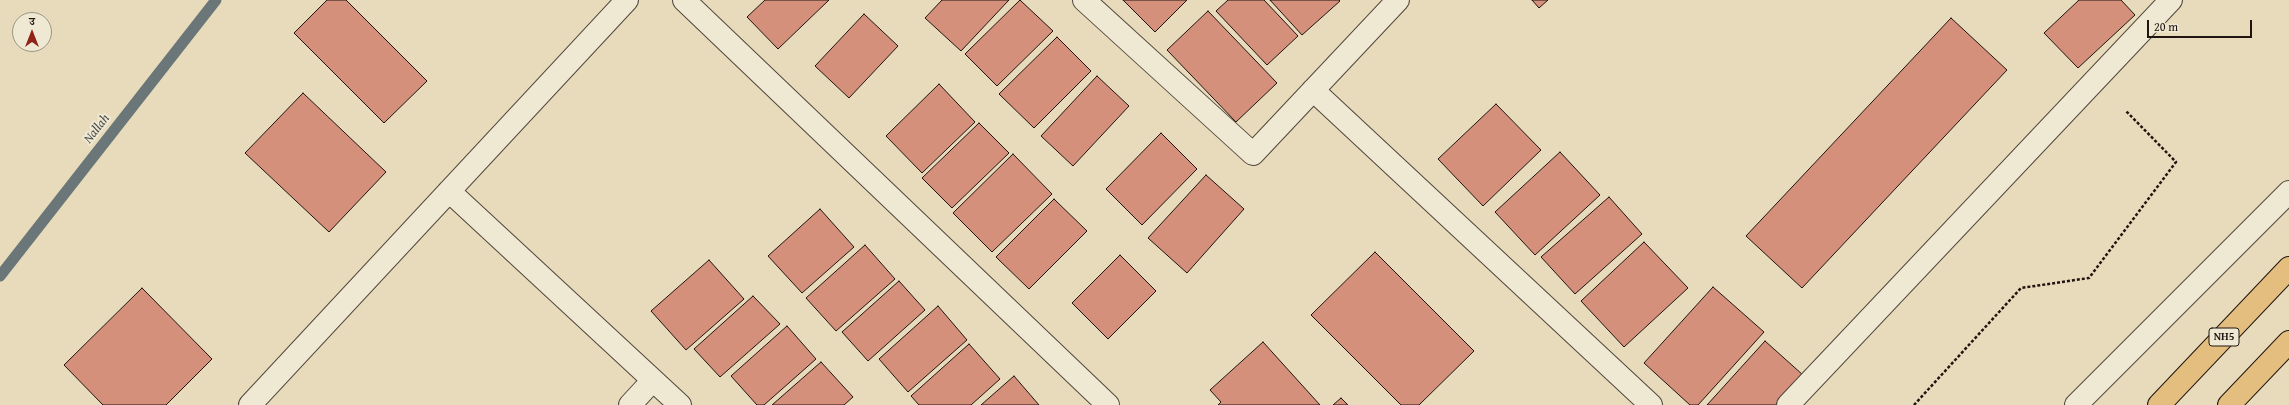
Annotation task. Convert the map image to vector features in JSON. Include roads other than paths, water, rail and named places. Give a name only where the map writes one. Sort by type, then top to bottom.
[{"type":"highway","name":"NH5","points":[[2159,405],[2289,268]]},
{"type":"highway","points":[[2229,405],[2289,342]]},
{"type":"street","points":[[250,405],[627,0]]},
{"type":"street","points":[[684,0],[1108,405]]},
{"type":"street","points":[[1084,0],[1253,154],[1398,0]]},
{"type":"street","points":[[1788,405],[2171,0]]},
{"type":"street","points":[[1313,90],[1650,405]]},
{"type":"street","points":[[449,191],[680,405]]},
{"type":"street","points":[[2076,405],[2289,192]]},
{"type":"street","points":[[630,405],[653,380]]},
{"type":"waterway","name":"Nallah","points":[[0,276],[216,0]]}]
